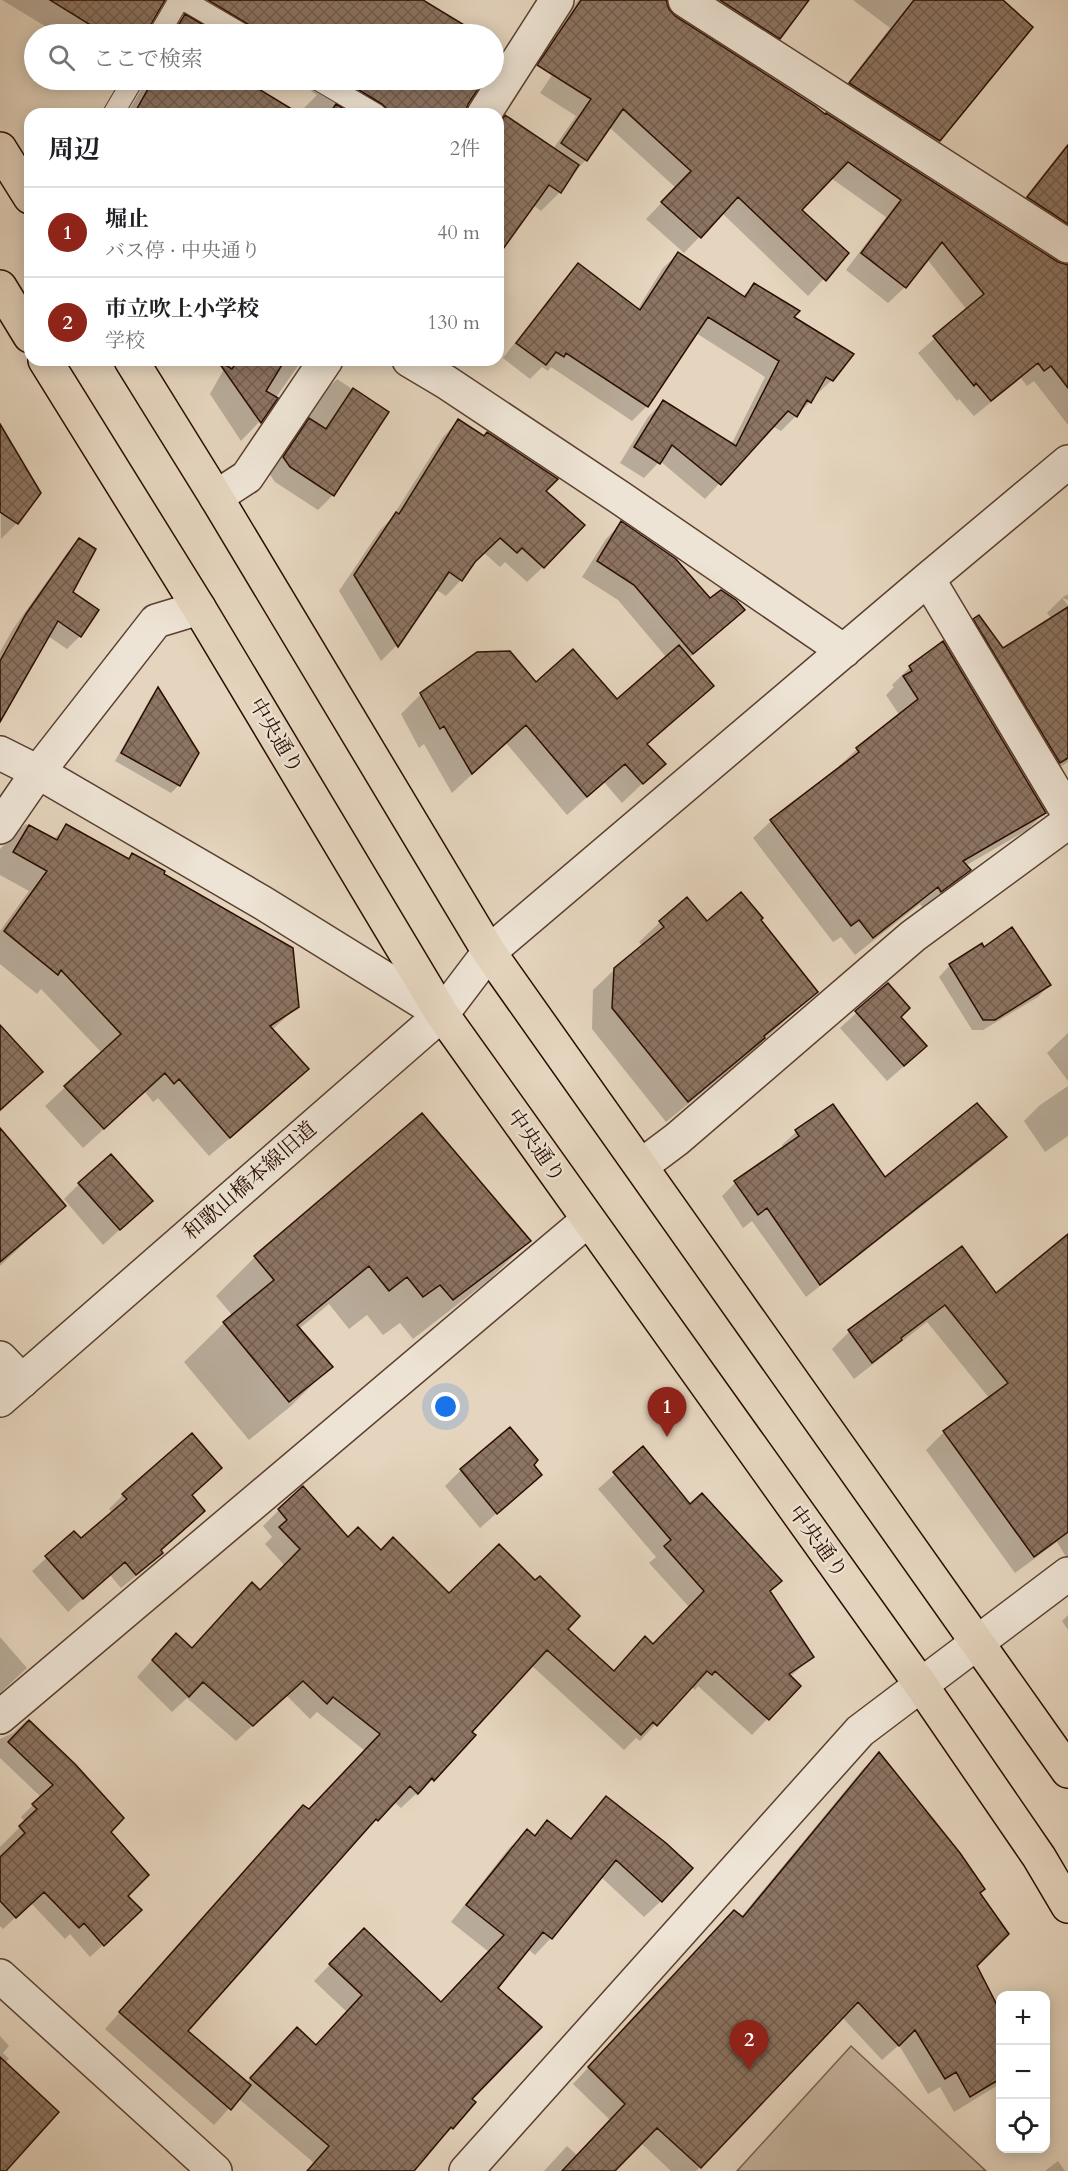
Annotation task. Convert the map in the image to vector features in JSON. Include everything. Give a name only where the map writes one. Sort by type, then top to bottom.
[{"type":"highway","points":[[0,149],[24,187]]},
{"type":"highway","points":[[0,288],[24,326]]},
{"type":"highway","name":"中央通り","points":[[49,366],[199,608],[442,1014],[921,1685],[1039,1857],[1068,1906]]},
{"type":"highway","points":[[135,366],[216,496],[489,952],[1068,1771]]},
{"type":"street","points":[[504,83],[557,0]]},
{"type":"street","points":[[685,0],[1068,246]]},
{"type":"street","points":[[488,108],[499,90]]},
{"type":"street","points":[[216,496],[247,477],[322,366]]},
{"type":"street","points":[[420,366],[581,471],[844,651]]},
{"type":"street","name":"和歌山橋本線旧道","points":[[11,1391],[442,1014],[489,952],[1068,462]]},
{"type":"street","points":[[928,579],[1068,813]]},
{"type":"street","points":[[0,827],[38,772],[156,621],[199,608]]},
{"type":"street","points":[[0,753],[38,772],[263,903],[442,1014]]},
{"type":"street","points":[[641,1166],[677,1139],[913,936],[1068,822]]},
{"type":"street","points":[[0,1717],[588,1220]]},
{"type":"street","points":[[0,1358],[11,1391]]},
{"type":"street","points":[[466,2171],[860,1731],[1068,1574]]},
{"type":"street","points":[[0,1976],[215,2171]]},
{"type":"lane","points":[[165,24],[179,0]]},
{"type":"lane","points":[[184,0],[225,24]]},
{"type":"lane","points":[[117,108],[127,90]]},
{"type":"lane","points":[[335,90],[366,108]]},
{"type":"shaded area","points":[[851,2046],[986,2171],[737,2171]]},
{"type":"building","points":[[50,0],[165,0],[151,24],[89,24]]},
{"type":"building","points":[[208,0],[423,0],[463,24],[248,24]]},
{"type":"building","points":[[581,0],[666,0],[675,16],[1058,262],[1068,265],[1068,388],[1051,366],[1044,371],[1038,363],[991,401],[976,383],[974,386],[933,336],[984,294],[942,242],[906,288],[861,253],[901,200],[848,162],[802,210],[849,253],[826,281],[738,197],[701,238],[661,202],[691,171],[623,109],[587,161],[561,143],[591,99],[537,65]]},
{"type":"building","points":[[720,0],[809,0],[780,39]]},
{"type":"building","points":[[914,0],[1003,0],[1033,27],[940,141],[849,83]]},
{"type":"building","points":[[185,14],[202,24],[179,24]]},
{"type":"building","points":[[147,90],[261,90],[290,108],[137,108]]},
{"type":"building","points":[[359,90],[477,90],[467,108],[386,108]]},
{"type":"building","points":[[505,115],[579,165],[561,193],[549,185],[504,248]]},
{"type":"building","points":[[1068,145],[1068,224],[1027,197]]},
{"type":"building","points":[[678,252],[745,297],[754,283],[800,311],[794,317],[854,354],[833,381],[826,377],[811,403],[807,400],[797,417],[788,411],[721,485],[672,445],[660,464],[634,447],[663,400],[736,446],[779,361],[708,317],[648,407],[566,353],[564,357],[556,352],[546,365],[516,343],[578,263],[640,310]]},
{"type":"building","points":[[221,366],[232,369],[234,366],[281,366],[266,391],[278,398],[261,423]]},
{"type":"building","points":[[353,388],[389,412],[334,496],[290,467],[283,457],[309,418],[326,429]]},
{"type":"building","points":[[458,419],[484,436],[487,432],[558,479],[546,491],[585,525],[544,568],[522,548],[517,553],[500,538],[475,562],[462,581],[449,572],[398,647],[354,575],[396,512],[399,514]]},
{"type":"building","points":[[0,424],[41,493],[18,524],[0,512]]},
{"type":"building","points":[[621,521],[676,559],[710,598],[721,590],[736,600],[745,610],[693,654],[634,585],[597,561]]},
{"type":"building","points":[[79,538],[96,549],[73,592],[99,610],[81,637],[58,621],[0,722],[0,661],[26,614]]},
{"type":"building","points":[[1068,607],[1068,758],[1060,763],[973,619],[979,615],[1003,648]]},
{"type":"building","points":[[943,641],[1046,813],[963,861],[971,870],[941,892],[938,887],[873,938],[859,920],[851,926],[770,820],[859,752],[856,748],[918,699],[903,676],[912,671],[909,666]]},
{"type":"building","points":[[679,645],[714,686],[647,744],[666,764],[643,784],[625,764],[587,797],[526,725],[472,774],[444,726],[440,729],[420,693],[477,652],[510,651],[536,682],[573,649],[617,699]]},
{"type":"building","points":[[158,687],[199,753],[180,786],[121,753]]},
{"type":"building","points":[[66,824],[129,859],[132,853],[165,871],[164,874],[293,948],[299,1007],[270,1026],[309,1069],[230,1138],[179,1079],[174,1084],[165,1073],[104,1129],[64,1086],[121,1034],[61,970],[58,975],[4,931],[47,871],[13,852],[29,825],[57,840]]},
{"type":"building","points":[[741,892],[818,992],[688,1102],[612,1008],[614,968],[664,927],[659,921],[687,897],[707,921]]},
{"type":"building","points":[[1012,927],[1051,985],[995,1020],[983,1020],[949,964],[982,943],[984,947]]},
{"type":"building","points":[[888,983],[910,1008],[901,1017],[927,1046],[904,1066],[855,1011]]},
{"type":"building","points":[[0,1025],[43,1072],[0,1110]]},
{"type":"building","points":[[977,1103],[1007,1137],[820,1285],[767,1208],[758,1215],[734,1181],[799,1136],[795,1130],[833,1104],[885,1177]]},
{"type":"building","points":[[422,1113],[531,1241],[453,1300],[440,1285],[423,1297],[407,1277],[389,1291],[369,1266],[297,1325],[333,1367],[289,1402],[223,1322],[274,1280],[254,1256]]},
{"type":"building","points":[[0,1128],[66,1206],[0,1262]]},
{"type":"building","points":[[111,1154],[153,1201],[120,1230],[78,1183]]},
{"type":"building","points":[[1068,1234],[1068,1532],[1034,1557],[943,1431],[1008,1383],[945,1305],[872,1363],[848,1330],[962,1246],[996,1293]]},
{"type":"building","points":[[510,1427],[538,1460],[534,1465],[542,1475],[497,1514],[460,1469]]},
{"type":"building","points":[[192,1433],[222,1468],[192,1495],[205,1511],[161,1550],[163,1553],[136,1575],[125,1562],[83,1599],[45,1556],[74,1531],[81,1538],[127,1499],[122,1494]]},
{"type":"building","points":[[643,1446],[690,1504],[702,1493],[782,1581],[770,1591],[814,1657],[789,1674],[801,1686],[769,1720],[715,1671],[712,1675],[707,1671],[657,1726],[653,1722],[641,1735],[547,1650],[472,1732],[476,1735],[434,1781],[432,1778],[418,1794],[410,1786],[378,1821],[376,1819],[188,2031],[251,2085],[231,2110],[119,2012],[303,1805],[309,1809],[380,1734],[333,1697],[327,1704],[303,1681],[253,1726],[203,1682],[189,1697],[152,1660],[176,1633],[192,1648],[252,1582],[260,1590],[300,1549],[279,1527],[287,1520],[278,1509],[303,1486],[348,1537],[358,1527],[381,1550],[393,1537],[449,1593],[499,1544],[535,1580],[540,1576],[580,1616],[568,1629],[614,1671],[645,1636],[653,1644],[704,1591],[664,1546],[671,1540],[613,1472]]},
{"type":"building","points":[[29,1720],[75,1764],[124,1818],[111,1832],[149,1875],[128,1896],[142,1910],[104,1946],[84,1923],[79,1928],[44,1892],[16,1918],[0,1901],[0,1857],[25,1833],[19,1826],[37,1809],[32,1804],[53,1785],[8,1742]]},
{"type":"building","points":[[879,1752],[960,1853],[985,1889],[980,1893],[1009,1934],[977,1966],[996,2003],[996,2081],[970,2097],[956,2072],[945,2079],[915,2030],[899,2046],[858,2002],[701,2168],[657,2128],[615,2171],[562,2171],[625,2104],[588,2067],[734,1910],[743,1917]]},
{"type":"building","points":[[606,1796],[666,1843],[693,1868],[662,1902],[616,1860],[552,1939],[543,1932],[498,1988],[542,2027],[472,2099],[476,2102],[453,2129],[451,2127],[414,2171],[307,2171],[329,2146],[250,2078],[297,2027],[316,2045],[362,1995],[329,1964],[364,1928],[441,2002],[504,1935],[466,1905],[527,1829],[535,1836],[547,1820],[571,1839]]},
{"type":"building","points":[[0,2057],[59,2112],[6,2171],[0,2171]]},
{"type":"place","name":"堀止","points":[[667,1437]]},
{"type":"place","name":"市立吹上小学校","points":[[749,2070]]}]
